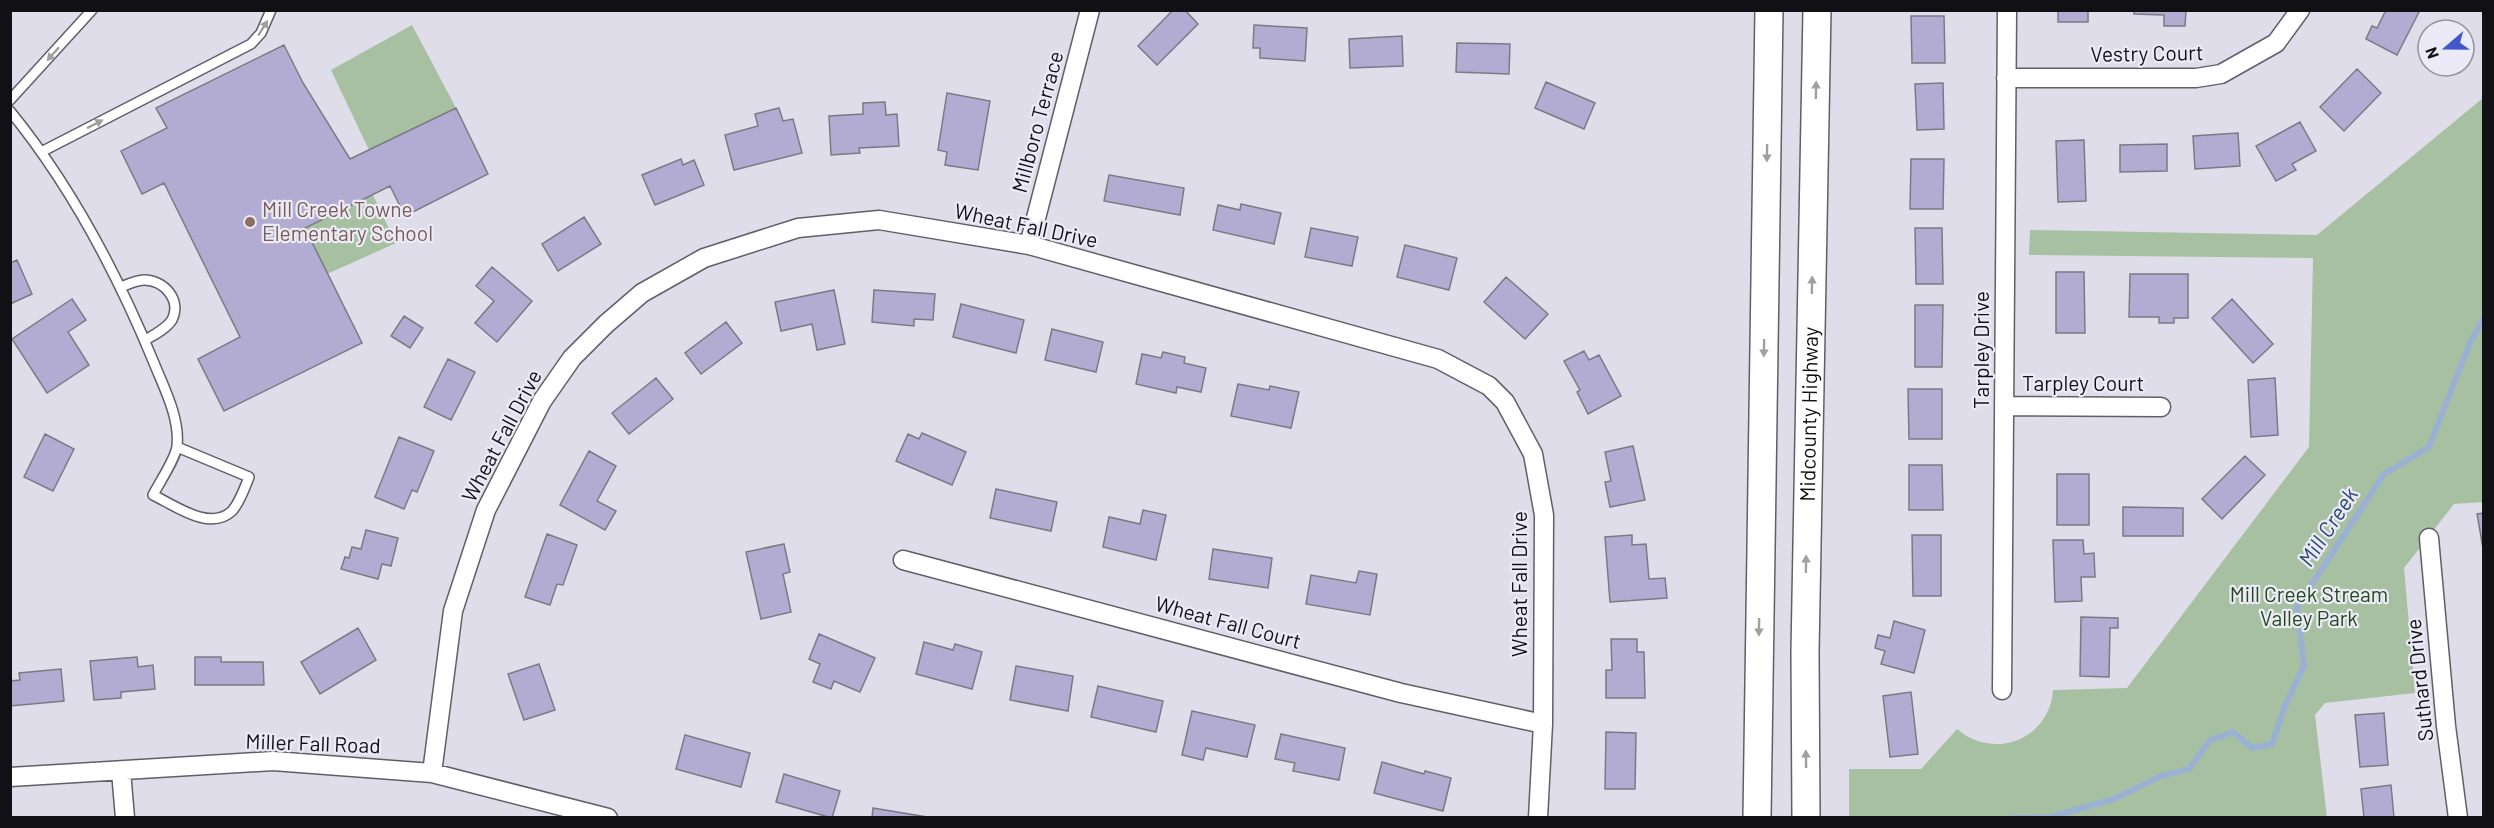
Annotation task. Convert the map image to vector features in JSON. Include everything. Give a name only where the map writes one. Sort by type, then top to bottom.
[{"type":"main road","points":[[1757,818],[1769,10]]},
{"type":"main road","name":"Midcounty Highway","points":[[1806,818],[1805,652],[1817,10]]},
{"type":"street","name":"Millboro Terrace","points":[[1029,245],[1090,10]]},
{"type":"street","name":"Tarpley Drive","points":[[2002,690],[2007,10]]},
{"type":"street","name":"Vestry Court","points":[[2006,78],[2196,78],[2221,74],[2276,43],[2300,10]]},
{"type":"street","name":"Wheat Fall Drive","points":[[432,773],[453,611],[486,510],[542,401],[573,358],[606,324],[642,293],[705,258],[798,228],[879,220],[1029,245],[1438,359],[1489,386],[1505,402],[1533,454],[1544,515],[1543,723],[1538,818]]},
{"type":"street","name":"Tarpley Court","points":[[2004,406],[2161,407]]},
{"type":"street","name":"Suthard Drive","points":[[2429,538],[2446,726],[2458,818]]},
{"type":"street","name":"Wheat Fall Court","points":[[903,560],[1401,693],[1543,723]]},
{"type":"street","name":"Miller Fall Road","points":[[10,777],[273,761],[432,773],[608,818]]},
{"type":"street","points":[[121,771],[124,818]]},
{"type":"lane","points":[[10,100],[92,10]]},
{"type":"lane","points":[[43,151],[251,44],[261,33],[271,10]]},
{"type":"lane","points":[[10,111],[43,151],[85,218],[121,287],[172,407],[177,447],[153,495],[206,520],[232,511],[249,477],[177,447]]},
{"type":"lane","points":[[121,287],[143,280],[159,282],[171,293],[175,308],[171,320],[161,330],[145,340]]},
{"type":"green space","points":[[412,25],[456,108],[369,150],[331,70]]},
{"type":"green space","name":"Mill Creek Stream Valley Park","points":[[2483,98],[2483,502],[2454,504],[2404,568],[2415,693],[2325,703],[2315,715],[2327,817],[1849,818],[1849,769],[1921,769],[1957,729],[1972,739],[1987,743],[2003,744],[2018,740],[2042,721],[2050,707],[2053,690],[2127,688],[2309,447],[2313,258],[2029,255],[2030,230],[2317,235]]},
{"type":"green space","points":[[373,195],[396,243],[327,274],[305,228]]},
{"type":"building","points":[[1173,10],[1185,10],[1198,24],[1157,65],[1138,46]]},
{"type":"building","points":[[2058,10],[2088,10],[2088,22],[2058,22]]},
{"type":"building","points":[[2134,10],[2186,10],[2185,26],[2164,26],[2164,15],[2134,14]]},
{"type":"building","points":[[2386,10],[2420,10],[2397,55],[2366,39],[2372,26],[2377,28]]},
{"type":"building","points":[[1911,16],[1944,16],[1945,63],[1912,63]]},
{"type":"building","points":[[1254,25],[1307,28],[1305,61],[1260,58],[1260,48],[1253,48]]},
{"type":"building","points":[[1402,36],[1403,66],[1350,68],[1349,39]]},
{"type":"building","points":[[1457,43],[1510,44],[1509,74],[1456,72]]},
{"type":"building","name":"Mill Creek Towne Elementary School","points":[[284,45],[303,83],[350,159],[456,108],[488,174],[405,216],[390,186],[305,228],[362,343],[224,411],[198,359],[240,337],[164,183],[142,194],[121,151],[167,128],[156,108]]},
{"type":"building","points":[[2357,69],[2381,93],[2344,131],[2320,107]]},
{"type":"building","points":[[1546,82],[1595,103],[1584,129],[1535,108]]},
{"type":"building","points":[[1943,83],[1944,129],[1917,130],[1915,84]]},
{"type":"building","points":[[947,93],[990,101],[978,170],[945,165],[947,152],[938,150]]},
{"type":"building","points":[[885,102],[886,115],[897,114],[899,146],[859,148],[860,153],[831,155],[829,116],[863,114],[863,103]]},
{"type":"building","points":[[779,108],[783,121],[793,119],[802,153],[734,170],[725,135],[758,126],[755,114]]},
{"type":"building","points":[[2300,122],[2316,151],[2292,164],[2296,170],[2276,181],[2256,146]]},
{"type":"building","points":[[2238,133],[2240,166],[2195,169],[2193,136]]},
{"type":"building","points":[[2084,140],[2086,201],[2058,202],[2056,141]]},
{"type":"building","points":[[2167,144],[2167,171],[2120,172],[2120,145]]},
{"type":"building","points":[[681,159],[683,165],[694,160],[704,185],[655,205],[642,175]]},
{"type":"building","points":[[1911,159],[1944,159],[1943,209],[1910,209]]},
{"type":"building","points":[[1109,175],[1184,188],[1180,215],[1104,201]]},
{"type":"building","points":[[1241,204],[1281,213],[1274,244],[1213,230],[1218,205],[1240,210]]},
{"type":"building","points":[[584,217],[601,244],[558,271],[542,244]]},
{"type":"building","points":[[1311,228],[1358,237],[1352,266],[1305,257]]},
{"type":"building","points":[[1915,228],[1942,228],[1943,284],[1916,284]]},
{"type":"building","points":[[1405,245],[1457,258],[1449,290],[1397,277]]},
{"type":"building","points":[[17,260],[32,294],[10,304],[10,263]]},
{"type":"building","points":[[492,267],[532,301],[497,342],[475,323],[494,301],[476,286]]},
{"type":"building","points":[[2056,272],[2084,272],[2085,333],[2056,333]]},
{"type":"building","points":[[2130,274],[2188,274],[2188,318],[2174,318],[2174,323],[2159,323],[2159,317],[2129,317]]},
{"type":"building","points":[[1506,277],[1548,314],[1525,339],[1484,302]]},
{"type":"building","points":[[834,290],[845,344],[817,350],[812,324],[781,331],[775,302]]},
{"type":"building","points":[[874,290],[935,294],[933,320],[914,319],[914,326],[872,322]]},
{"type":"building","points":[[72,299],[86,320],[68,332],[89,365],[47,393],[12,339]]},
{"type":"building","points":[[2232,299],[2273,344],[2253,363],[2212,318]]},
{"type":"building","points":[[961,304],[1024,320],[1016,353],[953,337]]},
{"type":"building","points":[[1915,305],[1943,305],[1942,367],[1915,367]]},
{"type":"building","points":[[404,316],[423,328],[410,348],[391,336]]},
{"type":"building","points":[[726,322],[742,343],[701,374],[685,353]]},
{"type":"building","points":[[1052,329],[1103,342],[1096,372],[1045,360]]},
{"type":"building","points":[[1584,351],[1589,360],[1599,355],[1621,396],[1588,414],[1577,392],[1580,390],[1564,361]]},
{"type":"building","points":[[1163,352],[1185,357],[1184,363],[1206,368],[1201,392],[1177,387],[1176,393],[1136,384],[1142,354],[1161,358]]},
{"type":"building","points":[[448,359],[475,372],[451,420],[424,407]]},
{"type":"building","points":[[656,378],[673,399],[629,434],[612,413]]},
{"type":"building","points":[[2275,378],[2278,435],[2251,437],[2248,380]]},
{"type":"building","points":[[1238,384],[1269,390],[1270,386],[1299,392],[1291,428],[1231,416]]},
{"type":"building","points":[[1908,389],[1942,389],[1942,439],[1909,439]]},
{"type":"building","points":[[922,433],[966,452],[952,485],[896,461],[908,434],[919,439]]},
{"type":"building","points":[[45,434],[74,449],[53,491],[24,477]]},
{"type":"building","points":[[399,437],[434,451],[417,492],[412,490],[404,509],[375,497]]},
{"type":"building","points":[[1633,446],[1645,500],[1610,507],[1605,482],[1611,481],[1605,452]]},
{"type":"building","points":[[589,451],[616,466],[597,501],[616,511],[605,530],[560,505]]},
{"type":"building","points":[[2245,456],[2265,475],[2222,519],[2202,499]]},
{"type":"building","points":[[1909,465],[1942,465],[1943,510],[1909,510]]},
{"type":"building","points":[[2057,474],[2089,474],[2089,525],[2057,525]]},
{"type":"building","points":[[996,489],[1057,502],[1051,531],[990,518]]},
{"type":"building","points":[[2123,507],[2183,508],[2183,536],[2123,536]]},
{"type":"building","points":[[1143,510],[1166,515],[1156,560],[1103,547],[1109,517],[1140,524]]},
{"type":"building","points":[[2484,513],[2484,554],[2477,514]]},
{"type":"building","points":[[366,530],[398,538],[391,566],[382,564],[378,579],[341,569],[345,557],[349,558],[352,547],[361,549]]},
{"type":"building","points":[[547,534],[577,545],[563,585],[557,584],[550,605],[525,597]]},
{"type":"building","points":[[1632,535],[1632,545],[1646,544],[1649,579],[1665,578],[1667,598],[1610,602],[1605,537]]},
{"type":"building","points":[[1912,535],[1941,535],[1941,596],[1913,596]]},
{"type":"building","points":[[2053,540],[2083,540],[2084,554],[2094,553],[2095,577],[2081,577],[2082,601],[2055,602]]},
{"type":"building","points":[[784,544],[790,572],[783,574],[791,612],[761,619],[746,552]]},
{"type":"building","points":[[1213,549],[1272,558],[1268,588],[1209,579]]},
{"type":"building","points":[[1359,571],[1377,574],[1370,615],[1306,604],[1311,575],[1356,583]]},
{"type":"building","points":[[2081,617],[2118,618],[2118,628],[2110,628],[2109,677],[2080,676]]},
{"type":"building","points":[[1894,621],[1925,630],[1914,673],[1881,664],[1885,651],[1875,648],[1878,635],[1890,638]]},
{"type":"building","points":[[358,628],[376,660],[320,694],[301,662]]},
{"type":"building","points":[[819,634],[875,658],[860,692],[834,681],[831,689],[813,682],[820,664],[809,659]]},
{"type":"building","points":[[1611,639],[1637,639],[1637,652],[1644,652],[1645,698],[1606,698],[1606,670],[1612,670]]},
{"type":"building","points":[[924,642],[953,650],[955,644],[982,652],[972,689],[916,674]]},
{"type":"building","points":[[137,657],[138,667],[153,665],[155,689],[121,692],[121,698],[94,700],[90,661]]},
{"type":"building","points":[[195,657],[221,657],[221,662],[263,662],[264,685],[195,685]]},
{"type":"building","points":[[539,664],[555,710],[524,720],[508,674]]},
{"type":"building","points":[[1016,666],[1073,676],[1068,711],[1010,700]]},
{"type":"building","points":[[61,669],[64,701],[10,706],[10,681],[20,680],[19,673]]},
{"type":"building","points":[[1098,686],[1163,701],[1156,732],[1091,717]]},
{"type":"building","points":[[1911,692],[1918,754],[1890,757],[1883,696]]},
{"type":"building","points":[[1192,711],[1255,725],[1247,757],[1206,748],[1203,760],[1182,755]]},
{"type":"building","points":[[2384,713],[2388,765],[2360,767],[2355,715]]},
{"type":"building","points":[[1606,732],[1636,733],[1635,789],[1605,789]]},
{"type":"building","points":[[1281,734],[1345,748],[1339,780],[1293,771],[1295,763],[1275,759]]},
{"type":"building","points":[[685,735],[750,753],[741,787],[676,769]]},
{"type":"building","points":[[1382,762],[1424,774],[1425,771],[1451,778],[1443,811],[1374,793]]},
{"type":"building","points":[[784,774],[840,791],[832,818],[776,802]]},
{"type":"building","points":[[2391,785],[2394,818],[2364,818],[2361,789]]},
{"type":"building","points":[[873,808],[927,817],[927,818],[872,818]]},
{"type":"waterway","name":"Mill Creek","points":[[2012,818],[2051,817],[2114,799],[2161,776],[2189,769],[2210,740],[2233,732],[2252,748],[2272,744],[2285,706],[2304,666],[2297,607],[2384,474],[2429,447],[2469,345],[2484,318]]},
{"type":"place","name":"Mill Creek Towne Elementary School","points":[[250,222]]}]
